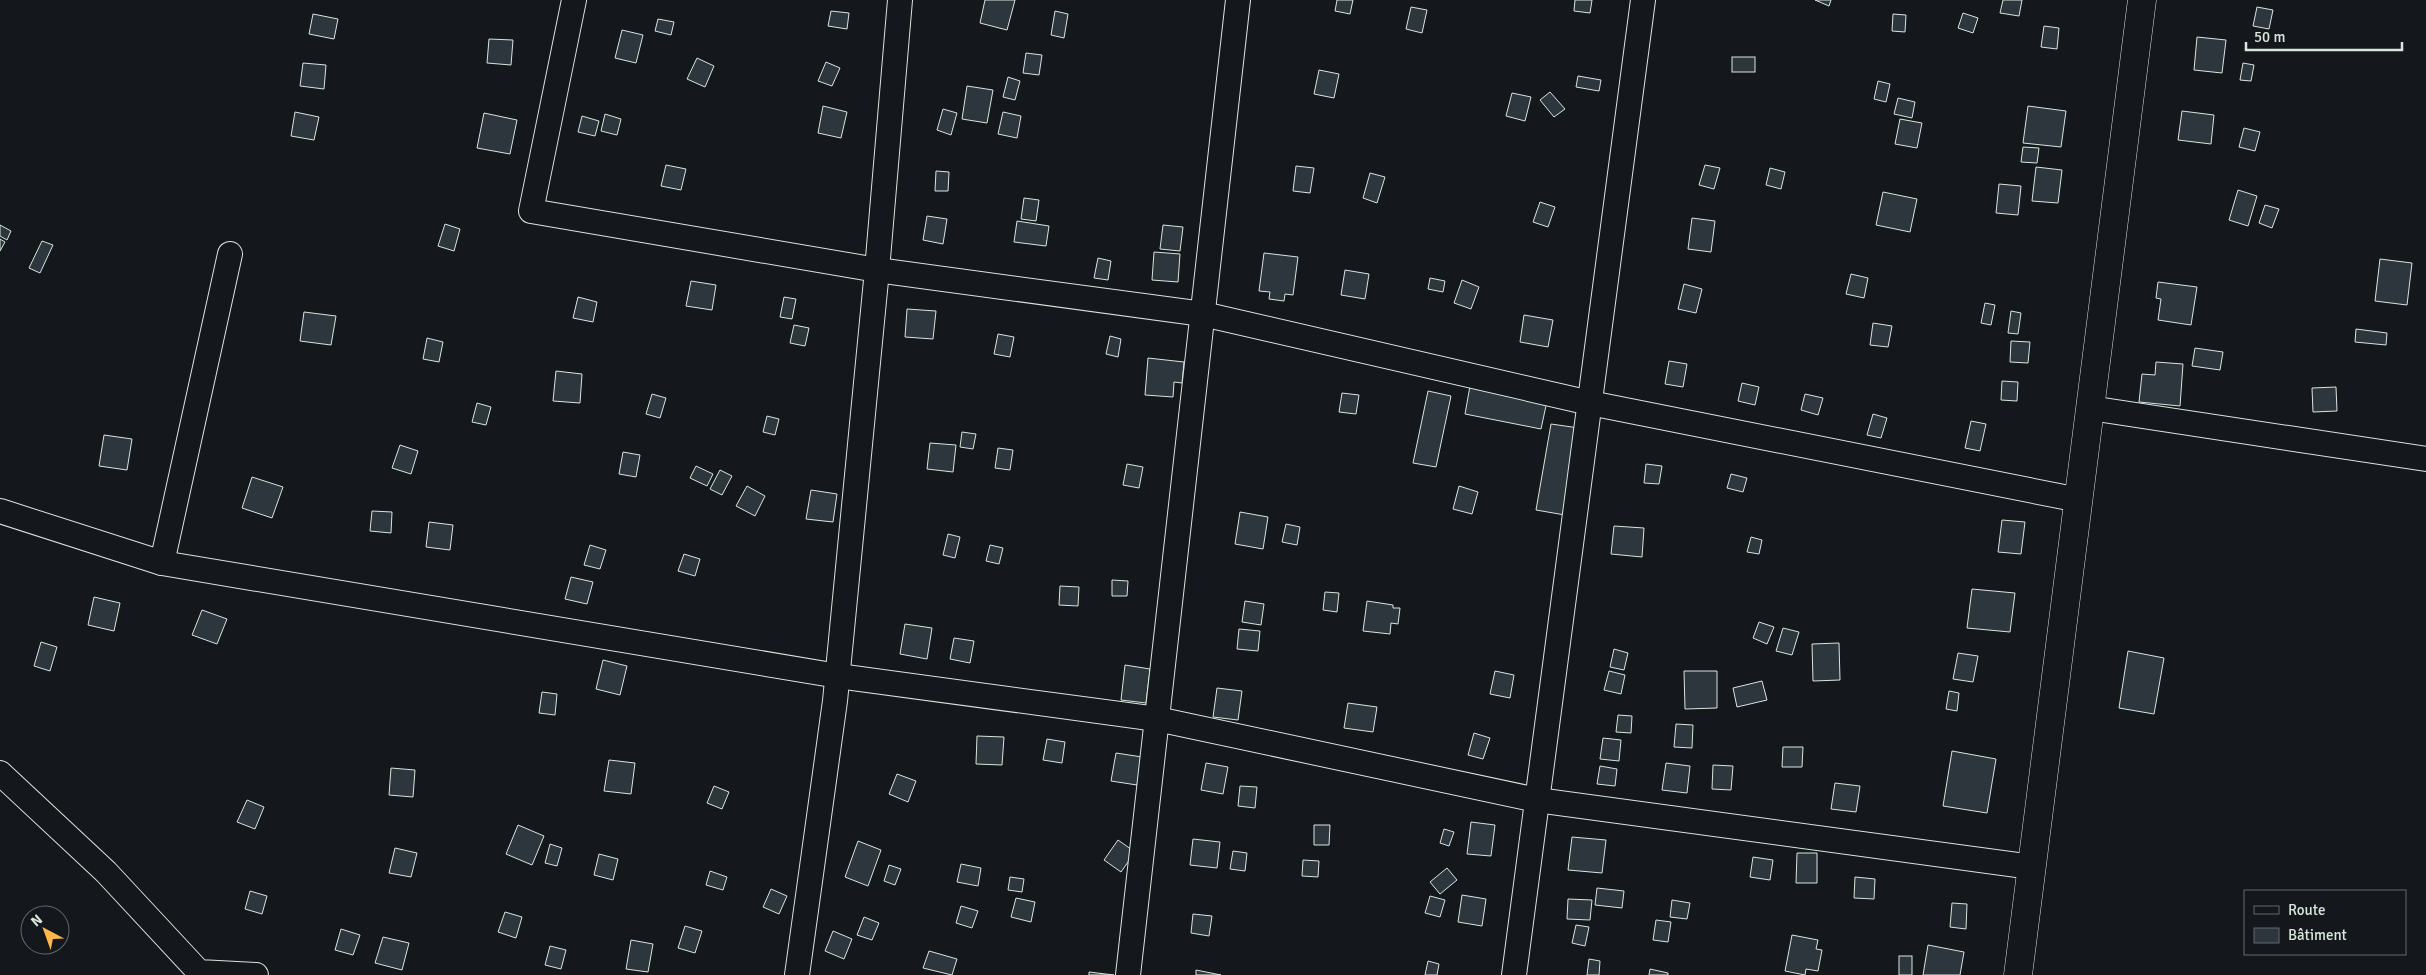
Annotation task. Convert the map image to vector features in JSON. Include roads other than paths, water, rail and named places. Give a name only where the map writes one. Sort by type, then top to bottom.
[{"type":"main road","points":[[2018,975],[2142,0]]},
{"type":"street","points":[[574,0],[531,211],[877,270],[1203,314],[1590,403],[2079,500]]},
{"type":"street","points":[[797,975],[838,676],[877,270],[900,0]]},
{"type":"street","points":[[1128,975],[1238,0]]},
{"type":"street","points":[[1514,975],[1644,0]]},
{"type":"street","points":[[162,563],[230,254]]},
{"type":"street","points":[[2090,408],[2426,458]]},
{"type":"street","points":[[0,511],[162,563],[838,676],[1157,719],[1537,800],[2032,867]]},
{"type":"street","points":[[0,773],[106,872],[199,972],[256,975]]}]
